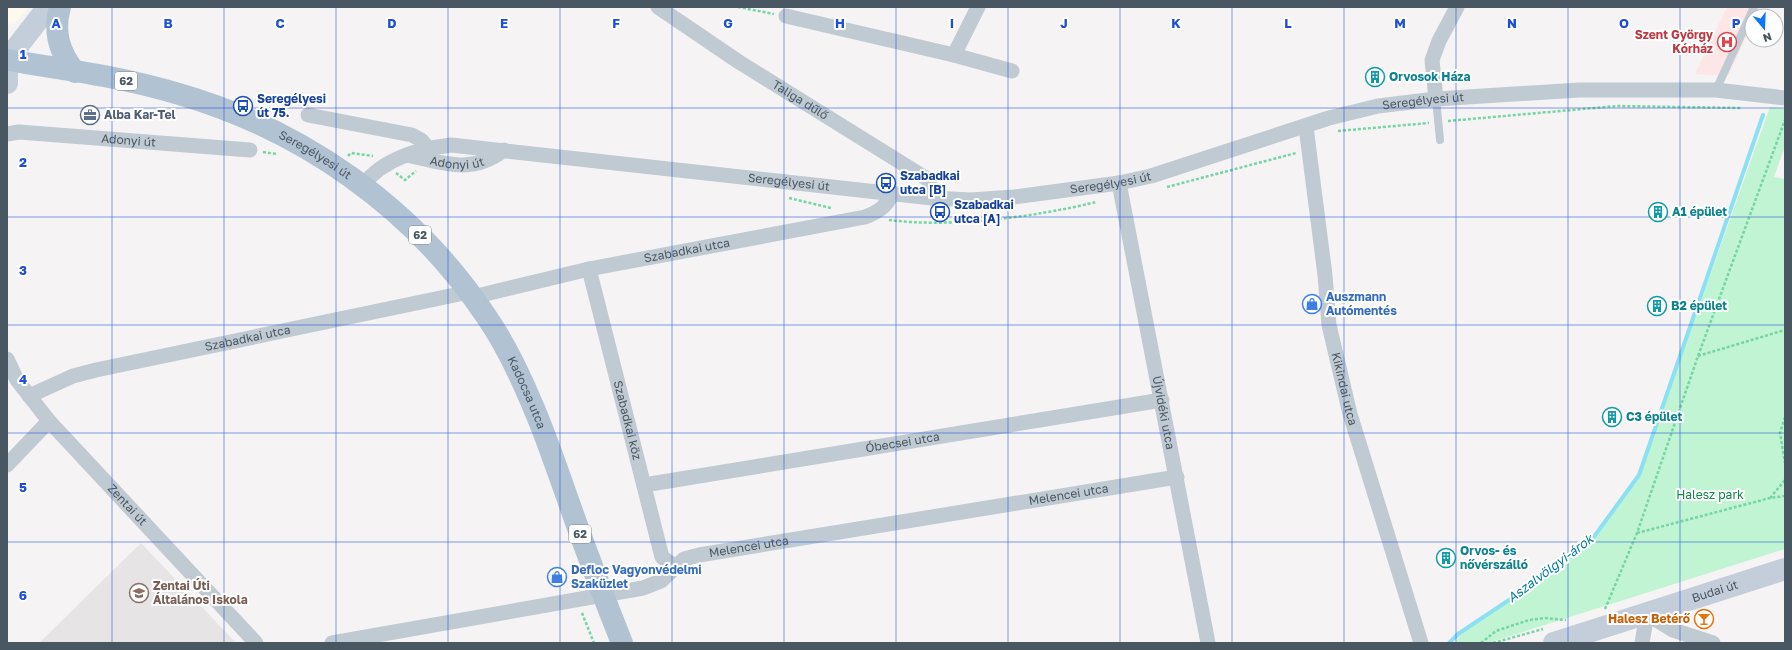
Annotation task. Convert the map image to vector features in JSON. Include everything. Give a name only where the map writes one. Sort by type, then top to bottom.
[{"type":"main road","points":[[7,83],[7,60],[48,7]]},
{"type":"main road","points":[[60,7],[56,30],[58,41],[63,56],[75,72]]},
{"type":"main road","name":"Seregélyesi út","points":[[7,60],[178,93],[241,116],[308,149],[364,185]]},
{"type":"main road","name":"Kadocsa utca","points":[[364,185],[408,222],[426,240],[471,294],[487,318],[534,408],[622,643]]},
{"type":"main road","name":"Budai út","points":[[1552,632],[1647,614],[1785,569]]},
{"type":"street","name":"Taliga dűlő","points":[[658,7],[739,62],[929,180],[932,198]]},
{"type":"street","points":[[954,55],[978,7]]},
{"type":"street","points":[[1436,100],[1432,60],[1439,41],[1457,7]]},
{"type":"street","points":[[786,16],[954,55],[1012,71]]},
{"type":"street","name":"Seregélyesi út","points":[[364,185],[368,179],[389,163],[406,155],[428,148],[451,145],[892,194],[971,200],[1014,197],[1119,183],[1151,176],[1358,110],[1436,100],[1579,90],[1716,90],[1785,98]]},
{"type":"street","points":[[308,115],[412,135],[421,140],[428,148]]},
{"type":"street","name":"Kikindai utca","points":[[1306,127],[1331,332],[1350,414],[1421,643]]},
{"type":"street","name":"Adonyi út","points":[[7,134],[19,132],[250,150]]},
{"type":"street","name":"Adonyi út","points":[[406,155],[461,166],[491,160],[504,150]]},
{"type":"street","name":"Újvidéki utca","points":[[1119,183],[1208,643]]},
{"type":"street","name":"Szabadkai utca","points":[[29,396],[73,376],[96,370],[589,269],[865,217],[879,212],[889,201],[892,194]]},
{"type":"street","name":"Szabadkai köz","points":[[589,269],[662,557],[674,566]]},
{"type":"street","name":"Zentai út","points":[[7,359],[17,380],[49,421],[256,643]]},
{"type":"street","name":"Óbecsei utca","points":[[644,485],[1162,400]]},
{"type":"street","points":[[7,465],[49,421]]},
{"type":"street","name":"Melencei utca","points":[[332,643],[643,588],[661,581],[674,566],[684,559],[699,555],[1177,477]]},
{"type":"street","points":[[1642,643],[1647,614],[1673,630],[1713,643]]},
{"type":"lane","points":[[1716,90],[1754,7]]},
{"type":"lane","points":[[1436,100],[1440,140]]},
{"type":"path","points":[[738,7],[786,16]]},
{"type":"path","points":[[1331,132],[1617,106],[1746,109]]},
{"type":"path","points":[[1605,610],[1637,533],[1698,356],[1785,120]]},
{"type":"path","points":[[1698,356],[1785,330]]},
{"type":"path","points":[[1785,417],[1780,433],[1785,463]]},
{"type":"path","points":[[1770,498],[1785,480]]},
{"type":"path","points":[[1637,533],[1770,498],[1785,496]]},
{"type":"path","points":[[576,599],[594,643]]},
{"type":"path","points":[[1481,643],[1496,631],[1529,620],[1546,618],[1572,620],[1552,632],[1494,643]]},
{"type":"shaded area","points":[[7,7],[28,7],[15,24],[7,23]]},
{"type":"shaded area","name":"Szent György Kórház","points":[[1727,7],[1760,7],[1744,8],[1744,42],[1728,76],[1695,74]]},
{"type":"shaded area","name":"Zentai Úti Általános Iskola","points":[[141,543],[236,643],[39,643]]},
{"type":"green space","name":"Halesz park","points":[[1770,107],[1785,109],[1785,146],[1774,177],[1785,179],[1785,549],[1488,643],[1457,643],[1458,634],[1554,568],[1593,538],[1639,475]]},
{"type":"waterway","name":"Aszalvölgyi-árok","points":[[1449,643],[1458,634],[1530,586],[1593,538],[1639,475],[1763,115]]},
{"type":"place","name":"Szent György Kórház","points":[[1727,42]]},
{"type":"place","name":"Orvosok Háza","points":[[1375,77]]},
{"type":"place","name":"Seregélyesi út 75.","points":[[243,106]]},
{"type":"place","name":"Alba Kar-Tel","points":[[90,115]]},
{"type":"place","name":"Szabadkai utca [B]","points":[[886,183]]},
{"type":"place","name":"Szabadkai utca [A]","points":[[940,212]]},
{"type":"place","name":"A1 épület","points":[[1658,212]]},
{"type":"place","name":"Auszmann Autómentés","points":[[1312,304]]},
{"type":"place","name":"B2 épület","points":[[1657,306]]},
{"type":"place","name":"C3 épület","points":[[1612,417]]},
{"type":"place","name":"Orvos- és nővérszálló","points":[[1446,558]]},
{"type":"place","name":"Defloc Vagyonvédelmi Szaküzlet","points":[[557,577]]},
{"type":"place","name":"Zentai Úti Általános Iskola","points":[[139,593]]},
{"type":"place","name":"Halesz Betérő","points":[[1704,619]]}]
